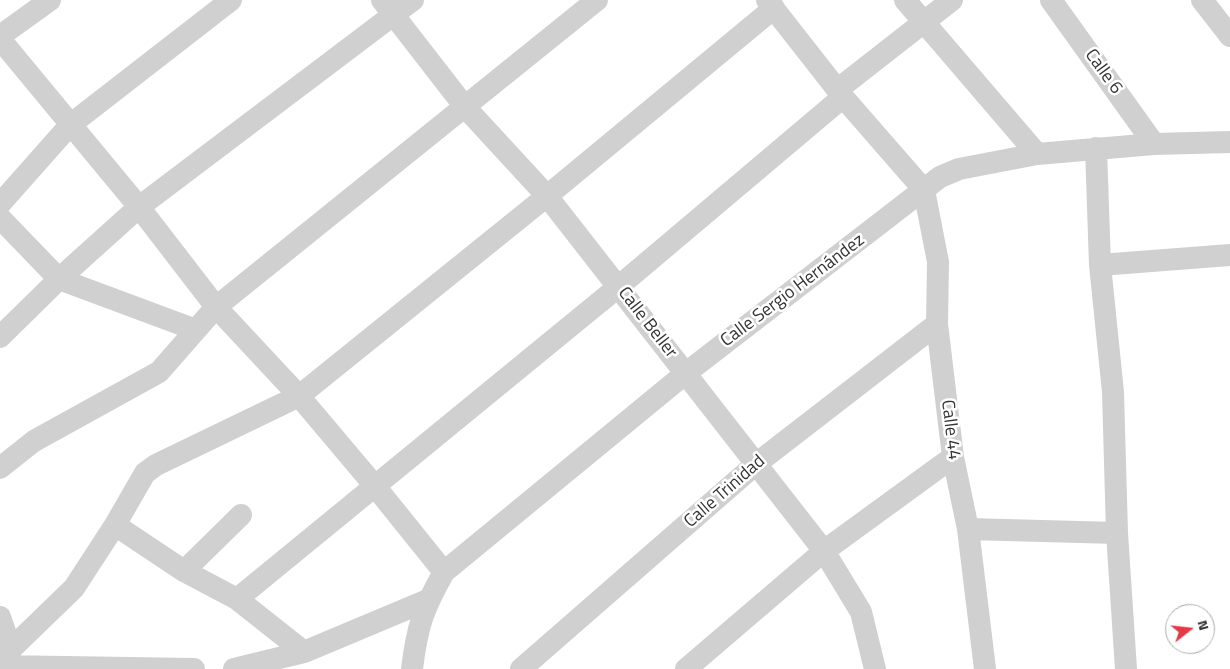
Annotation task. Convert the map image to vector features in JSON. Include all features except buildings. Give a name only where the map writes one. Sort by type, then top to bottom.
[{"type":"street","points":[[50,0],[0,38],[139,207],[216,307],[298,396],[374,485],[444,572]]},
{"type":"street","points":[[0,204],[70,125],[231,0]]},
{"type":"street","points":[[0,337],[59,279],[139,207],[388,8],[413,0]]},
{"type":"street","points":[[0,468],[34,441],[159,372],[216,307],[597,0]]},
{"type":"street","points":[[905,0],[1037,154]]},
{"type":"street","points":[[237,598],[618,287],[840,94],[952,0]]},
{"type":"street","name":"Calle 6","points":[[1051,0],[1154,144]]},
{"type":"street","points":[[1202,0],[1230,36]]},
{"type":"street","points":[[6,660],[74,588],[115,525],[145,473],[298,396],[547,196],[771,4],[840,94],[924,190]]},
{"type":"street","name":"Calle Beller","points":[[388,8],[465,107],[547,196],[824,551],[861,612],[875,669]]},
{"type":"street","name":"Calle Sergio Hernández","points":[[412,669],[418,628],[428,600],[444,572],[686,373],[940,177],[959,169],[1037,154],[1154,144],[1230,142]]},
{"type":"street","points":[[1096,148],[1100,265],[1113,392],[1117,533],[1126,669]]},
{"type":"street","name":"Calle 44","points":[[924,190],[938,262],[938,324],[952,457],[968,529],[985,669]]},
{"type":"street","points":[[0,218],[59,279],[196,330]]},
{"type":"street","points":[[1100,265],[1230,255]]},
{"type":"street","name":"Calle Trinidad","points":[[521,669],[756,464],[938,324]]},
{"type":"street","points":[[686,669],[824,551],[952,457]]},
{"type":"street","points":[[184,571],[241,515]]},
{"type":"street","points":[[115,525],[184,571],[237,598],[304,652]]},
{"type":"street","points":[[968,529],[1117,533]]},
{"type":"street","points":[[234,669],[304,652],[428,600]]},
{"type":"street","points":[[0,616],[6,660]]},
{"type":"street","points":[[6,660],[194,669]]}]
